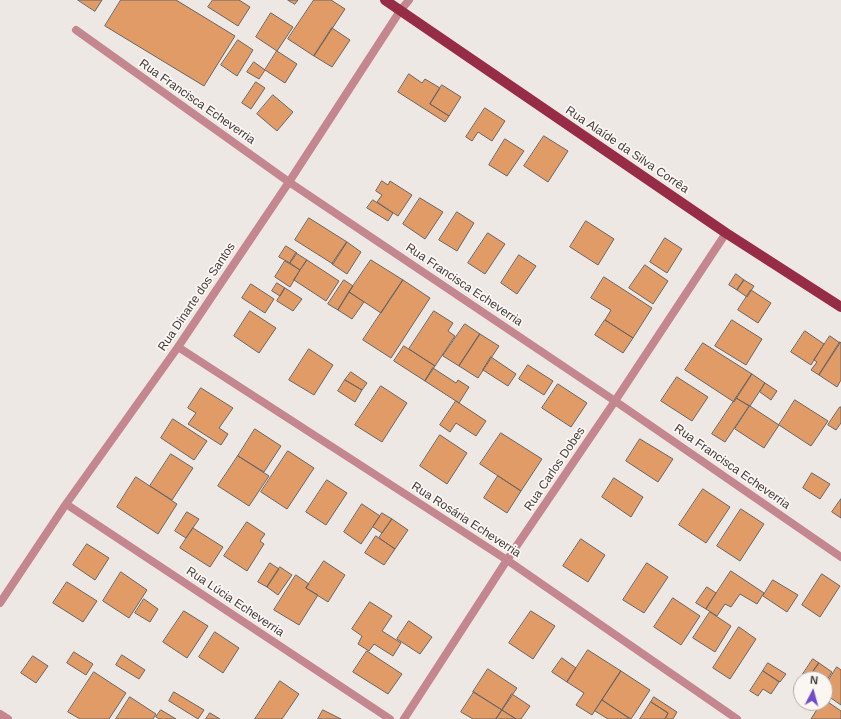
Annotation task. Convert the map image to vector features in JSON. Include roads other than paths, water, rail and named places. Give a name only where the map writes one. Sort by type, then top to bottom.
[{"type":"main road","name":"Rua Alaíde da Silva Corrêa","points":[[385,0],[726,233],[841,307]]},
{"type":"street","name":"Rua Dinarte dos Santos","points":[[0,603],[66,504],[178,346],[289,182],[400,11],[409,0]]},
{"type":"street","name":"Rua Francisca Echeverria","points":[[76,30],[289,182],[615,401],[841,557]]},
{"type":"street","name":"Rua Carlos Dobes","points":[[404,719],[507,560],[615,401],[726,233]]},
{"type":"street","name":"Rua Rosária Echeverria","points":[[178,346],[507,560],[736,719]]},
{"type":"street","name":"Rua Lúcia Echeverria","points":[[66,504],[390,719]]},
{"type":"street","points":[[0,714],[8,719]]}]
